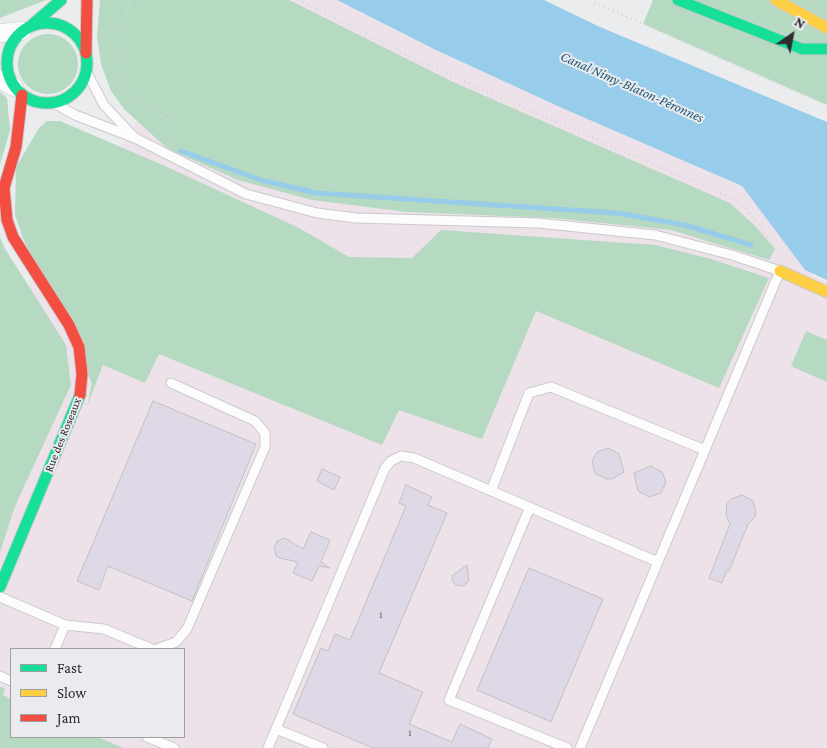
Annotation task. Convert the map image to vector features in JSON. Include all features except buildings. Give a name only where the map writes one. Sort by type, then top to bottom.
[{"type":"street","points":[[61,0],[27,28],[11,46],[6,64],[12,87],[32,101],[50,103],[65,100],[75,93],[87,73],[85,25],[87,0]]},
{"type":"street","points":[[678,0],[802,49],[827,49]]},
{"type":"street","points":[[776,0],[827,28]]},
{"type":"street","points":[[0,33],[43,23],[66,27],[82,42],[86,53]]},
{"type":"street","name":"Rue des Roseaux","points":[[12,87],[16,147]]},
{"type":"street","name":"Rue des Roseaux","points":[[0,587],[78,400],[82,374],[79,348],[69,325],[13,237],[7,220],[4,188],[16,147],[50,103]]},
{"type":"street","points":[[780,271],[827,292]]},
{"type":"lane","points":[[87,73],[104,105],[135,138]]},
{"type":"lane","points":[[50,103],[75,115],[135,138],[171,158],[246,194],[317,213],[356,218],[538,223],[646,234],[732,255],[780,271],[580,748]]},
{"type":"lane","points":[[160,648],[176,642],[187,629],[265,448],[265,433],[255,420],[171,382]]},
{"type":"lane","points":[[491,491],[529,393],[551,387],[705,450]]},
{"type":"lane","points":[[268,748],[385,468],[391,461],[401,456],[414,458],[658,562]]},
{"type":"lane","points":[[530,507],[449,700],[567,748]]},
{"type":"lane","points":[[0,597],[65,625],[104,629],[150,648]]},
{"type":"lane","points":[[55,648],[65,625]]},
{"type":"lane","points":[[276,729],[322,748]]},
{"type":"lane","points":[[149,738],[174,748]]},
{"type":"path","points":[[129,0],[124,38],[116,53],[114,67],[120,83],[135,100],[167,120],[173,132],[176,148],[171,158]]},
{"type":"path","points":[[298,0],[433,68],[731,198],[745,207],[778,248],[780,271]]},
{"type":"path","points":[[590,0],[827,105]]},
{"type":"path","points":[[0,738],[11,748]]},
{"type":"shaded area","points":[[217,0],[337,0],[436,50],[562,108],[742,186],[814,277],[827,282],[827,748],[0,748],[0,328]]},
{"type":"green space","points":[[0,0],[46,0],[0,18]]},
{"type":"green space","points":[[100,0],[289,0],[451,81],[730,203],[755,226],[775,249],[769,260],[671,230],[553,218],[407,212],[312,200],[238,180],[168,149],[124,109],[111,91],[101,64],[97,36]]},
{"type":"green space","points":[[653,0],[827,0],[827,105],[643,24]]},
{"type":"green space","points":[[42,34],[54,34],[65,39],[73,47],[78,58],[76,76],[65,89],[54,94],[42,94],[31,89],[23,81],[18,70],[18,58],[23,47],[31,39]]},
{"type":"green space","points":[[0,92],[7,98],[10,130],[0,165]]},
{"type":"green space","points":[[47,121],[60,121],[165,166],[299,228],[349,257],[412,258],[441,230],[655,245],[711,259],[769,278],[719,388],[536,311],[482,439],[399,410],[382,445],[159,354],[145,383],[103,365],[87,406],[92,383],[23,238],[15,215],[16,167],[39,128]]},
{"type":"green space","points":[[0,237],[4,247],[66,345],[71,385],[15,506],[0,552]]},
{"type":"green space","points":[[806,331],[827,340],[827,382],[791,366]]},
{"type":"green space","points":[[0,687],[5,688],[3,695],[10,698],[10,738],[100,738],[123,748],[0,748]]},
{"type":"water","name":"Canal Nimy-Blaton-Péronnes","points":[[337,0],[544,0],[600,27],[827,122],[827,280],[805,270],[742,186],[562,108],[436,50]]},
{"type":"waterway","points":[[181,151],[261,180],[316,193],[616,213],[685,225],[751,245]]},
{"type":"traffic: fast","points":[[32,25],[61,0]]},
{"type":"traffic: fast","points":[[678,0],[802,49],[827,49]]},
{"type":"traffic: fast","points":[[39,23],[55,23],[76,34],[87,55],[87,63],[87,71],[76,92],[55,103],[39,103],[25,97],[13,85],[7,71],[7,55],[13,41],[25,29],[39,23]]},
{"type":"traffic: fast","points":[[0,587],[80,395]]},
{"type":"traffic: slow","points":[[776,0],[827,28]]},
{"type":"traffic: slow","points":[[780,271],[827,292]]},
{"type":"traffic: jam","points":[[86,53],[87,0]]},
{"type":"traffic: jam","points":[[22,95],[16,147],[4,188],[7,220],[13,237],[69,325],[79,347],[82,374],[80,395]]}]
